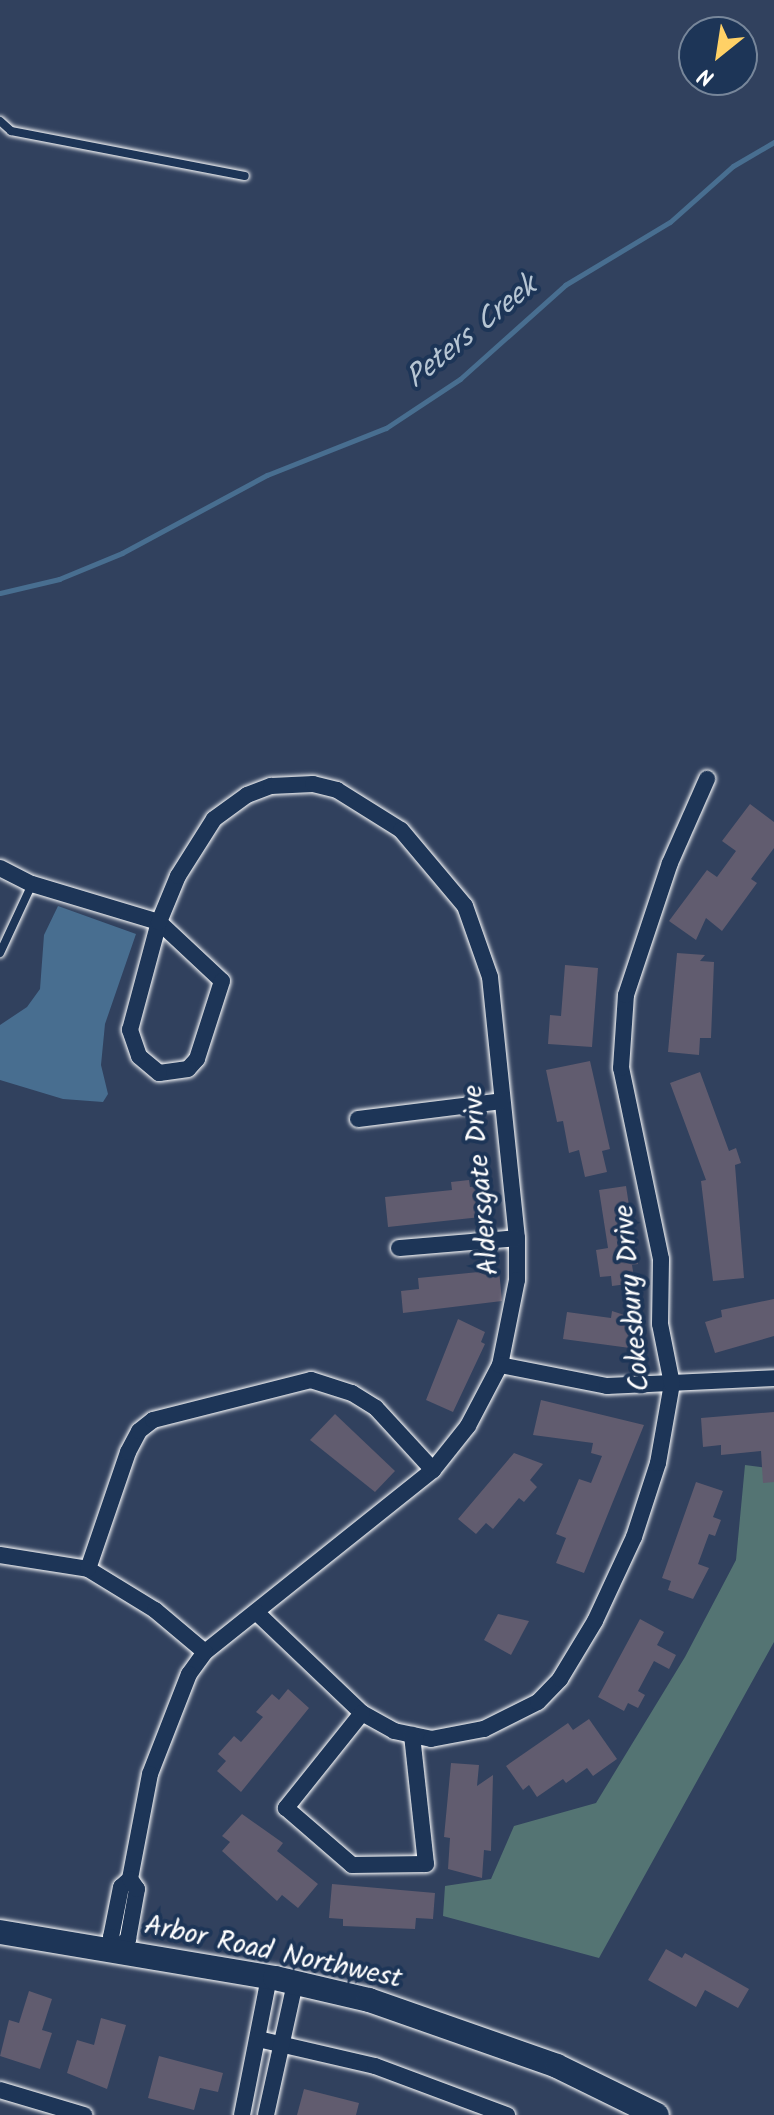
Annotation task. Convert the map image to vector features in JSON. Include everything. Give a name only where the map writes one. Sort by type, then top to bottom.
[{"type":"street","name":"Cokesbury Drive","points":[[256,1612],[362,1713],[394,1731],[455,1737],[484,1729],[538,1702],[560,1679],[595,1621],[634,1537],[658,1463],[672,1384],[660,1324],[658,1243],[621,1068],[626,995],[641,942],[707,779]]},
{"type":"street","name":"Aldersgate Drive","points":[[117,1950],[111,1937],[121,1887],[130,1879],[150,1774],[189,1674],[205,1652],[433,1470],[468,1426],[500,1365],[512,1321],[517,1238],[490,977],[465,906],[420,847],[337,790],[288,783],[226,808],[194,846],[159,922],[130,1030],[147,1066],[174,1073],[197,1059],[222,981],[159,922]]},
{"type":"street","points":[[0,868],[32,884],[159,922]]},
{"type":"street","points":[[358,1119],[502,1101]]},
{"type":"street","points":[[399,1248],[517,1238]]},
{"type":"street","points":[[500,1365],[607,1386],[774,1378]]},
{"type":"street","points":[[88,1569],[128,1452],[139,1431],[153,1420],[311,1380],[331,1384],[376,1408],[433,1470]]},
{"type":"street","points":[[0,1555],[88,1569],[155,1610],[205,1652]]},
{"type":"street","points":[[362,1713],[286,1808],[352,1865],[426,1864],[412,1735]]},
{"type":"street","name":"Arbor Road Northwest","points":[[0,1932],[295,1983],[462,2030],[557,2066],[624,2108],[657,2115]]},
{"type":"street","points":[[242,2115],[269,1977]]},
{"type":"street","points":[[266,2115],[295,1983]]},
{"type":"street","points":[[258,2039],[375,2066],[507,2115]]},
{"type":"street","points":[[0,2090],[84,2115]]},
{"type":"lane","points":[[0,121],[11,131],[245,176]]},
{"type":"lane","points":[[0,953],[32,884]]},
{"type":"green space","points":[[745,1465],[774,1469],[774,1642],[599,1958],[443,1916],[445,1886],[491,1879],[514,1826],[596,1803],[685,1657],[736,1560]]},
{"type":"water","points":[[58,906],[136,934],[105,1024],[101,1065],[108,1094],[103,1102],[63,1099],[0,1080],[0,1025],[27,1007],[40,989],[44,935]]},
{"type":"building","points":[[750,804],[774,822],[774,848],[751,879],[757,883],[722,931],[706,918],[696,940],[669,921],[707,870],[717,877],[736,851],[722,841]]},
{"type":"building","points":[[677,953],[705,955],[700,961],[714,962],[711,1038],[700,1038],[699,1055],[668,1052]]},
{"type":"building","points":[[565,965],[598,968],[592,1047],[548,1044],[550,1015],[561,1016]]},
{"type":"building","points":[[590,1061],[610,1149],[602,1151],[607,1172],[585,1177],[579,1150],[569,1153],[563,1121],[557,1122],[546,1070]]},
{"type":"building","points":[[700,1072],[729,1151],[736,1148],[741,1163],[735,1165],[744,1278],[713,1281],[701,1181],[706,1180],[670,1083]]},
{"type":"building","points":[[469,1180],[470,1187],[486,1185],[489,1207],[480,1208],[481,1217],[388,1227],[385,1197],[452,1190],[451,1182]]},
{"type":"building","points":[[626,1186],[638,1264],[632,1265],[635,1283],[612,1286],[611,1276],[600,1277],[596,1250],[608,1248],[599,1190]]},
{"type":"building","points":[[499,1270],[502,1301],[403,1313],[401,1291],[419,1289],[418,1278]]},
{"type":"building","points":[[774,1299],[774,1336],[715,1353],[705,1322],[722,1317],[721,1310]]},
{"type":"building","points":[[612,1311],[643,1321],[640,1343],[630,1342],[630,1348],[563,1339],[567,1312],[611,1318]]},
{"type":"building","points":[[458,1319],[485,1332],[481,1342],[485,1344],[453,1412],[426,1400]]},
{"type":"building","points":[[541,1400],[644,1425],[584,1573],[556,1563],[566,1538],[556,1534],[579,1479],[591,1483],[602,1456],[591,1453],[593,1443],[533,1435]]},
{"type":"building","points":[[774,1412],[774,1482],[763,1483],[761,1451],[721,1455],[721,1445],[703,1447],[701,1418]]},
{"type":"building","points":[[335,1414],[395,1471],[375,1492],[310,1440]]},
{"type":"building","points":[[514,1453],[543,1464],[530,1480],[537,1487],[524,1502],[519,1498],[493,1529],[486,1523],[476,1534],[458,1519]]},
{"type":"building","points":[[696,1482],[723,1491],[713,1517],[721,1520],[715,1536],[709,1534],[698,1564],[709,1568],[693,1599],[668,1590],[671,1581],[662,1578]]},
{"type":"building","points":[[498,1614],[529,1621],[511,1655],[484,1640]]},
{"type":"building","points":[[640,1619],[664,1632],[657,1645],[676,1655],[669,1669],[654,1661],[638,1691],[645,1695],[638,1708],[628,1703],[624,1711],[598,1697]]},
{"type":"building","points":[[288,1689],[309,1708],[241,1792],[217,1771],[226,1761],[218,1754],[234,1736],[241,1742],[263,1717],[256,1712],[272,1694],[279,1700]]},
{"type":"building","points":[[589,1719],[617,1759],[593,1776],[587,1768],[566,1783],[563,1779],[537,1797],[529,1785],[523,1790],[506,1766],[568,1723],[573,1730]]},
{"type":"building","points":[[451,1763],[479,1765],[477,1786],[493,1775],[491,1851],[484,1850],[482,1878],[448,1869],[450,1838],[444,1837]]},
{"type":"building","points":[[242,1814],[283,1843],[277,1851],[318,1884],[298,1908],[282,1895],[277,1901],[222,1851],[230,1842],[222,1836]]},
{"type":"building","points":[[332,1884],[435,1893],[433,1919],[416,1918],[415,1929],[343,1926],[343,1919],[329,1918]]},
{"type":"building","points":[[666,1949],[682,1958],[685,1953],[749,1989],[738,2008],[705,1990],[696,2007],[648,1980]]},
{"type":"building","points":[[29,1991],[52,1999],[42,2030],[52,2033],[40,2069],[0,2056],[9,2020],[19,2023]]},
{"type":"building","points":[[101,2018],[126,2025],[107,2089],[67,2073],[77,2040],[94,2045]]},
{"type":"building","points":[[159,2056],[223,2073],[218,2092],[200,2088],[194,2110],[148,2098]]},
{"type":"building","points":[[304,2089],[359,2103],[356,2115],[297,2115]]},
{"type":"waterway","name":"Peters Creek","points":[[0,593],[59,579],[122,553],[267,475],[386,428],[460,379],[565,285],[670,222],[733,166],[774,142]]}]
